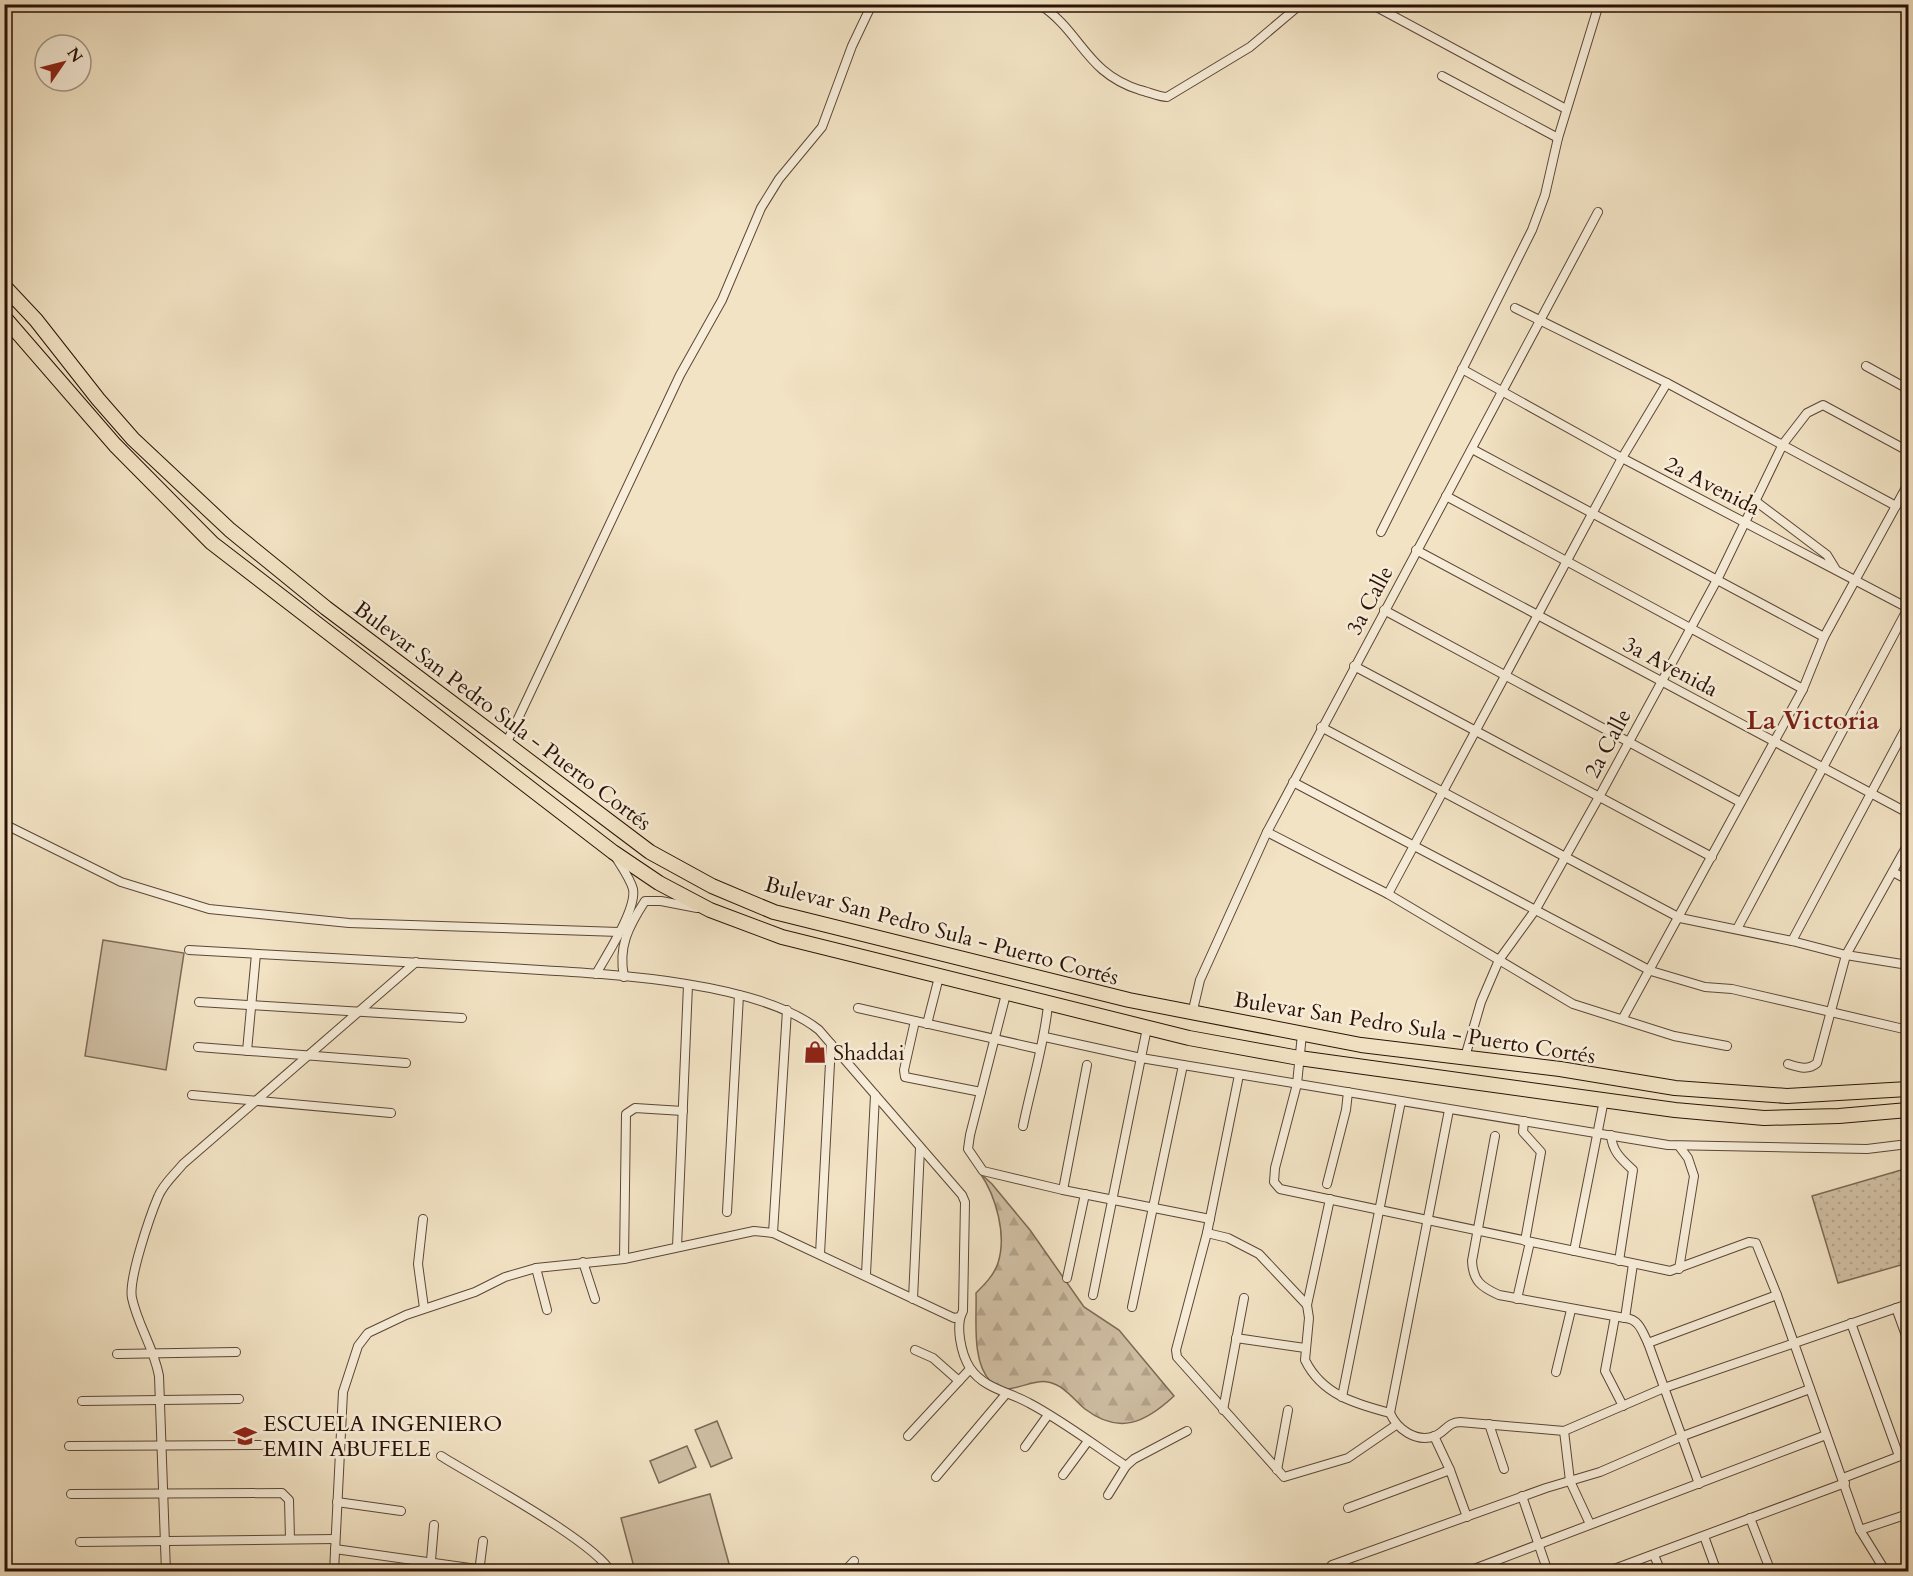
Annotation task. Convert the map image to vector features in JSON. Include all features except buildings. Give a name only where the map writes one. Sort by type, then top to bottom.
[{"type":"highway","name":"Bulevar San Pedro Sula - Puerto Cortés","points":[[4,286],[36,320],[126,431],[192,495],[283,574],[650,852],[712,886],[774,912],[1192,1014],[1302,1034],[1675,1089],[1787,1096],[1908,1089]]},
{"type":"highway","name":"Bulevar San Pedro Sula - Puerto Cortés","points":[[4,316],[115,445],[181,514],[280,598],[613,852],[659,883],[710,910],[782,937],[1048,1005],[1189,1038],[1299,1058],[1604,1100],[1764,1118],[1839,1116],[1908,1110]]},
{"type":"highway","points":[[388,680],[400,681],[436,707],[442,701],[434,690]]},
{"type":"highway","points":[[449,726],[442,715],[445,708],[452,710],[490,741],[498,745],[506,744]]},
{"type":"street","points":[[506,744],[680,375],[722,300],[761,208],[778,179],[822,127],[852,46],[872,4]]},
{"type":"street","points":[[1039,4],[1057,19],[1108,76],[1131,87],[1167,97],[1250,47],[1301,4]]},
{"type":"street","points":[[1371,4],[1566,109]]},
{"type":"street","points":[[1382,532],[1462,369],[1514,272],[1532,230],[1545,195],[1566,109],[1599,4]]},
{"type":"street","points":[[1442,76],[1558,138]]},
{"type":"street","name":"3a Calle","points":[[1192,1014],[1200,980],[1267,832],[1321,727],[1598,212]]},
{"type":"street","points":[[1515,308],[1540,318],[1667,383],[1896,506]]},
{"type":"street","points":[[1866,366],[1908,389]]},
{"type":"street","name":"2a Avenida","points":[[1462,369],[1622,458],[1836,568],[1854,581],[1908,608]]},
{"type":"street","points":[[1388,894],[1539,617],[1622,458],[1667,383]]},
{"type":"street","name":"2a Calle","points":[[1465,1057],[1481,1002],[1498,960],[1536,909],[1599,797],[1718,578],[1743,521],[1783,444],[1807,413],[1823,405],[1908,451]]},
{"type":"street","points":[[1472,448],[1718,578],[1824,638]]},
{"type":"street","points":[[1623,1018],[1680,918],[1740,802],[1803,689],[1824,638],[1908,484]]},
{"type":"street","points":[[1446,496],[1803,689]]},
{"type":"street","points":[[1754,500],[1827,555],[1836,568]]},
{"type":"street","name":"3a Avenida","points":[[1416,550],[1908,813]]},
{"type":"street","points":[[1737,929],[1908,608]]},
{"type":"street","points":[[1384,610],[1505,678],[1740,802]]},
{"type":"street","points":[[1354,666],[1712,857]]},
{"type":"street","points":[[1792,941],[1908,724]]},
{"type":"street","points":[[1321,727],[1680,918],[1792,941],[1846,955],[1908,965]]},
{"type":"street","points":[[1293,782],[1651,971],[1705,987],[1732,989],[1908,1030]]},
{"type":"street","points":[[4,824],[122,882],[209,909],[349,922],[619,932]]},
{"type":"street","points":[[1267,832],[1388,894],[1573,1004],[1674,1036],[1727,1046]]},
{"type":"street","points":[[1788,1064],[1810,1068],[1817,1063],[1846,955],[1908,844]]},
{"type":"street","points":[[596,974],[619,932],[633,895],[632,886],[613,852]]},
{"type":"street","points":[[1893,872],[1908,880]]},
{"type":"street","points":[[624,978],[620,957],[625,937],[645,902],[661,901],[710,910]]},
{"type":"street","points":[[189,950],[596,974],[688,985],[739,995],[787,1010],[804,1018],[831,1044],[965,1202],[963,1311],[960,1317],[961,1343],[970,1369],[988,1384],[1028,1402],[1126,1466]]},
{"type":"street","points":[[247,1051],[256,954]]},
{"type":"street","points":[[166,1572],[162,1400],[155,1354],[139,1321],[131,1296],[132,1281],[159,1195],[183,1164],[362,1012],[416,962]]},
{"type":"street","points":[[927,1024],[939,977]]},
{"type":"street","points":[[677,1247],[688,985]]},
{"type":"street","points":[[1006,994],[968,1149],[983,1171],[1063,1190],[1210,1219]]},
{"type":"street","points":[[727,1212],[739,995]]},
{"type":"street","points":[[199,1002],[462,1018]]},
{"type":"street","points":[[1023,1126],[1039,1049],[1045,1036],[1048,1005]]},
{"type":"street","points":[[858,1008],[1039,1049]]},
{"type":"street","points":[[773,1233],[787,1010]]},
{"type":"street","points":[[915,1022],[904,1070],[906,1077],[981,1092]]},
{"type":"street","points":[[1093,1295],[1147,1028]]},
{"type":"street","points":[[1302,1034],[1297,1084],[1275,1168],[1274,1182],[1280,1189],[1670,1271],[1749,1242],[1756,1243],[1777,1295],[1860,1530],[1886,1572]]},
{"type":"street","points":[[1045,1036],[1141,1058],[1679,1146],[1867,1149],[1908,1144]]},
{"type":"street","points":[[820,1254],[831,1044]]},
{"type":"street","points":[[198,1047],[406,1063]]},
{"type":"street","points":[[1063,1190],[1087,1065]]},
{"type":"street","points":[[1132,1307],[1183,1065]]},
{"type":"street","points":[[1239,1075],[1207,1233],[1176,1350],[1182,1364],[1284,1477],[1348,1458],[1396,1425]]},
{"type":"street","points":[[1327,1184],[1346,1110],[1348,1092]]},
{"type":"street","points":[[192,1095],[391,1113]]},
{"type":"street","points":[[866,1274],[875,1095]]},
{"type":"street","points":[[1574,1251],[1604,1100]]},
{"type":"street","points":[[1342,1397],[1401,1101]]},
{"type":"street","points":[[624,1259],[626,1114],[635,1108],[683,1111]]},
{"type":"street","points":[[1449,1110],[1390,1413],[1396,1425],[1412,1434],[1434,1436],[1452,1422],[1564,1431],[1664,1388],[1908,1304]]},
{"type":"street","points":[[1517,1299],[1528,1241],[1540,1152],[1523,1132],[1524,1122]]},
{"type":"street","points":[[1611,1135],[1611,1144],[1616,1153],[1633,1170],[1619,1261]]},
{"type":"street","points":[[1495,1136],[1477,1230],[1473,1275],[1482,1287],[1498,1295],[1637,1322],[1648,1343],[1699,1484]]},
{"type":"street","points":[[1679,1146],[1688,1158],[1694,1176],[1679,1269]]},
{"type":"street","points":[[913,1299],[920,1148]]},
{"type":"street","points":[[1067,1278],[1085,1194]]},
{"type":"street","points":[[1330,1199],[1307,1305],[1305,1360],[1324,1386],[1342,1397],[1390,1413]]},
{"type":"street","points":[[423,1219],[418,1264],[424,1308]]},
{"type":"street","points":[[334,1572],[342,1401],[348,1369],[357,1346],[368,1334],[382,1325],[536,1268],[624,1259],[754,1231],[773,1233],[866,1274],[954,1318],[960,1317]]},
{"type":"street","points":[[1207,1233],[1228,1238],[1259,1254],[1307,1305]]},
{"type":"street","points":[[583,1262],[595,1299]]},
{"type":"street","points":[[1624,1318],[1633,1264]]},
{"type":"street","points":[[536,1268],[547,1310]]},
{"type":"street","points":[[1648,1343],[1777,1295]]},
{"type":"street","points":[[1223,1410],[1244,1298]]},
{"type":"street","points":[[1896,1308],[1908,1341]]},
{"type":"street","points":[[1556,1371],[1571,1310]]},
{"type":"street","points":[[1615,1317],[1605,1371],[1623,1406]]},
{"type":"street","points":[[1851,1323],[1899,1456]]},
{"type":"street","points":[[1236,1338],[1305,1348]]},
{"type":"street","points":[[915,1350],[933,1358],[959,1381]]},
{"type":"street","points":[[117,1354],[236,1352]]},
{"type":"street","points":[[908,1436],[970,1369]]},
{"type":"street","points":[[1334,1572],[1332,1565],[1522,1496],[1600,1472],[1683,1436],[1810,1389]]},
{"type":"street","points":[[936,1477],[1006,1394]]},
{"type":"street","points":[[82,1401],[239,1399]]},
{"type":"street","points":[[1277,1470],[1287,1410]]},
{"type":"street","points":[[1025,1448],[1048,1414]]},
{"type":"street","points":[[1489,1424],[1504,1469]]},
{"type":"street","points":[[1108,1495],[1126,1466],[1187,1431]]},
{"type":"street","points":[[1564,1431],[1570,1481],[1590,1524]]},
{"type":"street","points":[[1466,1572],[1826,1435]]},
{"type":"street","points":[[1434,1436],[1450,1470],[1467,1516]]},
{"type":"street","points":[[1063,1475],[1088,1441]]},
{"type":"street","points":[[69,1446],[261,1445]]},
{"type":"street","points":[[1610,1571],[1750,1518],[1908,1453]]},
{"type":"street","points":[[441,1456],[583,1544],[607,1565],[611,1572]]},
{"type":"street","points":[[1348,1508],[1450,1470]]},
{"type":"street","points":[[71,1494],[282,1493],[289,1500],[290,1539]]},
{"type":"street","points":[[1522,1496],[1548,1572]]},
{"type":"street","points":[[338,1502],[401,1511]]},
{"type":"street","points":[[1860,1530],[1908,1514]]},
{"type":"street","points":[[1750,1518],[1771,1572]]},
{"type":"street","points":[[430,1572],[434,1525]]},
{"type":"street","points":[[1704,1536],[1717,1572]]},
{"type":"street","points":[[80,1542],[335,1539]]},
{"type":"street","points":[[479,1570],[483,1541]]},
{"type":"street","points":[[335,1550],[431,1561],[498,1572]]},
{"type":"street","points":[[1654,1554],[1661,1572]]},
{"type":"street","points":[[844,1572],[854,1561]]},
{"type":"street","points":[[1902,1572],[1908,1569]]},
{"type":"green space","points":[[103,940],[184,953],[166,1070],[85,1056]]},
{"type":"green space","points":[[1908,1168],[1908,1263],[1838,1283],[1812,1196]]},
{"type":"green space","points":[[980,1173],[1030,1230],[1084,1307],[1119,1330],[1174,1396],[1153,1413],[1131,1422],[1109,1422],[1085,1409],[1064,1389],[1054,1384],[1041,1382],[1004,1389],[991,1382],[985,1374],[980,1363],[976,1340],[976,1293],[989,1279],[998,1263],[1001,1240],[995,1204]]},
{"type":"green space","points":[[717,1421],[732,1458],[711,1467],[695,1430]]},
{"type":"green space","points":[[687,1446],[696,1467],[659,1483],[650,1461]]},
{"type":"green space","points":[[710,1494],[731,1571],[635,1571],[621,1518]]},
{"type":"place","name":"Shaddai","points":[[815,1052]]},
{"type":"place","name":"ESCUELA INGENIERO EMIN ABUFELE","points":[[245,1436]]},
{"type":"district","name":"La Victoria","points":[[1813,720]]}]
